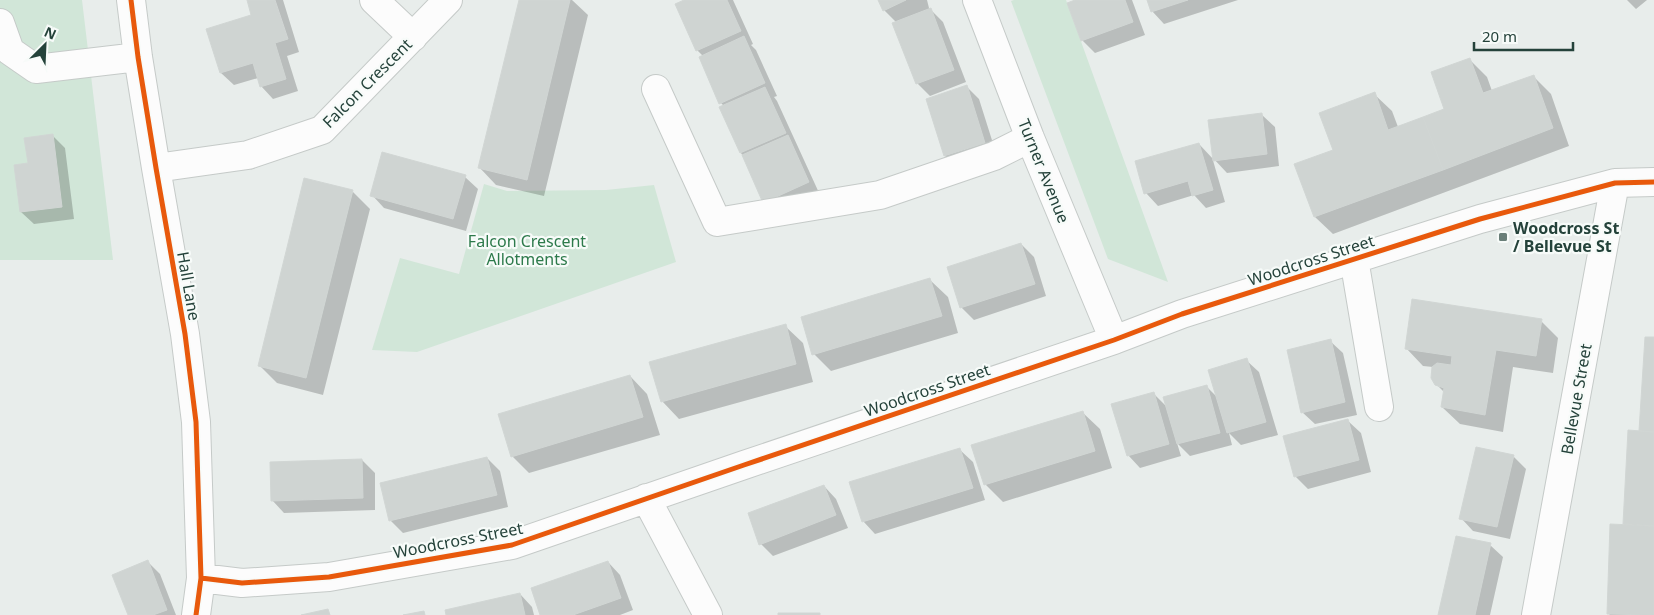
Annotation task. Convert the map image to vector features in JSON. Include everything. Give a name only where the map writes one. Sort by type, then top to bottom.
[{"type":"street","name":"Hall Lane","points":[[131,0],[138,57],[185,334],[196,422],[201,578],[196,615]]},
{"type":"street","points":[[374,0],[413,37]]},
{"type":"street","name":"Falcon Crescent","points":[[156,168],[248,155],[322,130],[448,0]]},
{"type":"street","name":"Turner Avenue","points":[[977,0],[1030,138],[1114,340]]},
{"type":"street","points":[[0,23],[10,51],[36,69],[138,57]]},
{"type":"street","points":[[656,89],[717,222],[880,195],[994,156],[1030,138]]},
{"type":"street","name":"Woodcross Street","points":[[201,578],[242,583],[329,577],[512,545],[1114,340],[1182,314],[1354,259],[1480,219],[1615,183],[1654,182]]},
{"type":"street","name":"Bellevue Street","points":[[1536,615],[1615,183]]},
{"type":"street","points":[[1354,259],[1379,407]]},
{"type":"street","points":[[646,498],[708,615]]},
{"type":"green space","points":[[0,0],[82,0],[113,260],[0,260]]},
{"type":"green space","points":[[1066,0],[1168,282],[1108,259],[1011,1]]},
{"type":"green space","name":"Falcon Crescent Allotments","points":[[484,184],[507,191],[606,190],[654,185],[676,262],[417,352],[372,350],[400,258],[459,274]]},
{"type":"building","points":[[247,0],[275,0],[288,39],[275,43],[286,79],[260,87],[253,63],[220,73],[206,29],[251,15]]},
{"type":"building","points":[[519,0],[570,0],[527,180],[478,168]]},
{"type":"building","points":[[684,0],[727,0],[741,31],[696,51],[675,4]]},
{"type":"building","points":[[878,0],[906,0],[883,11]]},
{"type":"building","points":[[1075,0],[1125,0],[1133,22],[1081,41],[1067,3]]},
{"type":"building","points":[[1147,0],[1188,0],[1151,12]]},
{"type":"building","points":[[931,8],[954,70],[916,84],[892,23]]},
{"type":"building","points":[[744,36],[765,83],[719,104],[699,57]]},
{"type":"building","points":[[1470,58],[1483,93],[1534,75],[1553,128],[1443,170],[1423,117],[1444,109],[1431,72]]},
{"type":"building","points":[[967,85],[985,143],[944,156],[926,99]]},
{"type":"building","points":[[765,87],[786,133],[740,153],[719,107]]},
{"type":"building","points":[[1375,92],[1388,130],[1423,117],[1443,170],[1314,217],[1294,164],[1333,150],[1319,113]]},
{"type":"building","points":[[1262,113],[1267,154],[1213,161],[1208,120]]},
{"type":"building","points":[[53,134],[62,207],[20,212],[14,165],[28,163],[24,138]]},
{"type":"building","points":[[788,135],[809,182],[763,203],[742,155]]},
{"type":"building","points":[[1199,143],[1213,190],[1192,196],[1188,181],[1144,194],[1135,161]]},
{"type":"building","points":[[382,152],[466,175],[453,219],[370,196]]},
{"type":"building","points":[[304,178],[353,190],[306,378],[258,366]]},
{"type":"building","points":[[1021,243],[1035,284],[960,308],[947,267]]},
{"type":"building","points":[[930,278],[942,316],[812,355],[801,317]]},
{"type":"building","points":[[1412,299],[1542,319],[1536,356],[1496,350],[1485,415],[1441,407],[1444,388],[1435,385],[1431,378],[1432,367],[1437,363],[1451,365],[1452,356],[1405,349]]},
{"type":"building","points":[[786,324],[796,364],[661,402],[649,362]]},
{"type":"building","points":[[1645,337],[1654,337],[1654,432],[1639,431]]},
{"type":"building","points":[[1331,339],[1345,402],[1301,413],[1287,350]]},
{"type":"building","points":[[1247,358],[1266,422],[1227,433],[1208,370]]},
{"type":"building","points":[[630,375],[643,417],[511,457],[498,414]]},
{"type":"building","points":[[1207,385],[1220,433],[1177,444],[1163,397]]},
{"type":"building","points":[[1154,392],[1169,444],[1127,456],[1111,404]]},
{"type":"building","points":[[1083,411],[1095,451],[984,485],[971,445]]},
{"type":"building","points":[[1348,419],[1359,460],[1294,477],[1283,436]]},
{"type":"building","points":[[1628,430],[1654,432],[1654,526],[1623,524]]},
{"type":"building","points":[[1476,447],[1514,455],[1497,527],[1459,519]]},
{"type":"building","points":[[960,448],[973,488],[862,522],[849,482]]},
{"type":"building","points":[[487,457],[497,495],[389,521],[380,483]]},
{"type":"building","points":[[362,459],[363,498],[271,501],[270,462]]},
{"type":"building","points":[[824,485],[836,515],[759,545],[748,513]]},
{"type":"building","points":[[1610,524],[1654,526],[1654,615],[1607,614]]},
{"type":"building","points":[[1456,536],[1491,543],[1475,615],[1438,615]]},
{"type":"building","points":[[148,560],[167,610],[153,615],[128,615],[112,575]]},
{"type":"building","points":[[608,561],[621,598],[573,615],[540,615],[531,588]]},
{"type":"building","points":[[520,593],[525,615],[446,615],[445,610]]},
{"type":"building","points":[[328,609],[330,615],[301,615]]},
{"type":"building","points":[[424,611],[425,615],[403,615]]},
{"type":"building","points":[[778,613],[820,613],[820,615],[778,615]]},
{"type":"cycle path","points":[[131,0],[138,57],[185,334],[196,422],[201,578],[196,615]]},
{"type":"cycle path","points":[[201,578],[242,583],[329,577],[512,545],[1114,340],[1182,314],[1480,219],[1615,183],[1654,182]]},
{"type":"place","name":"Woodcross St / Bellevue St","points":[[1503,237]]}]
